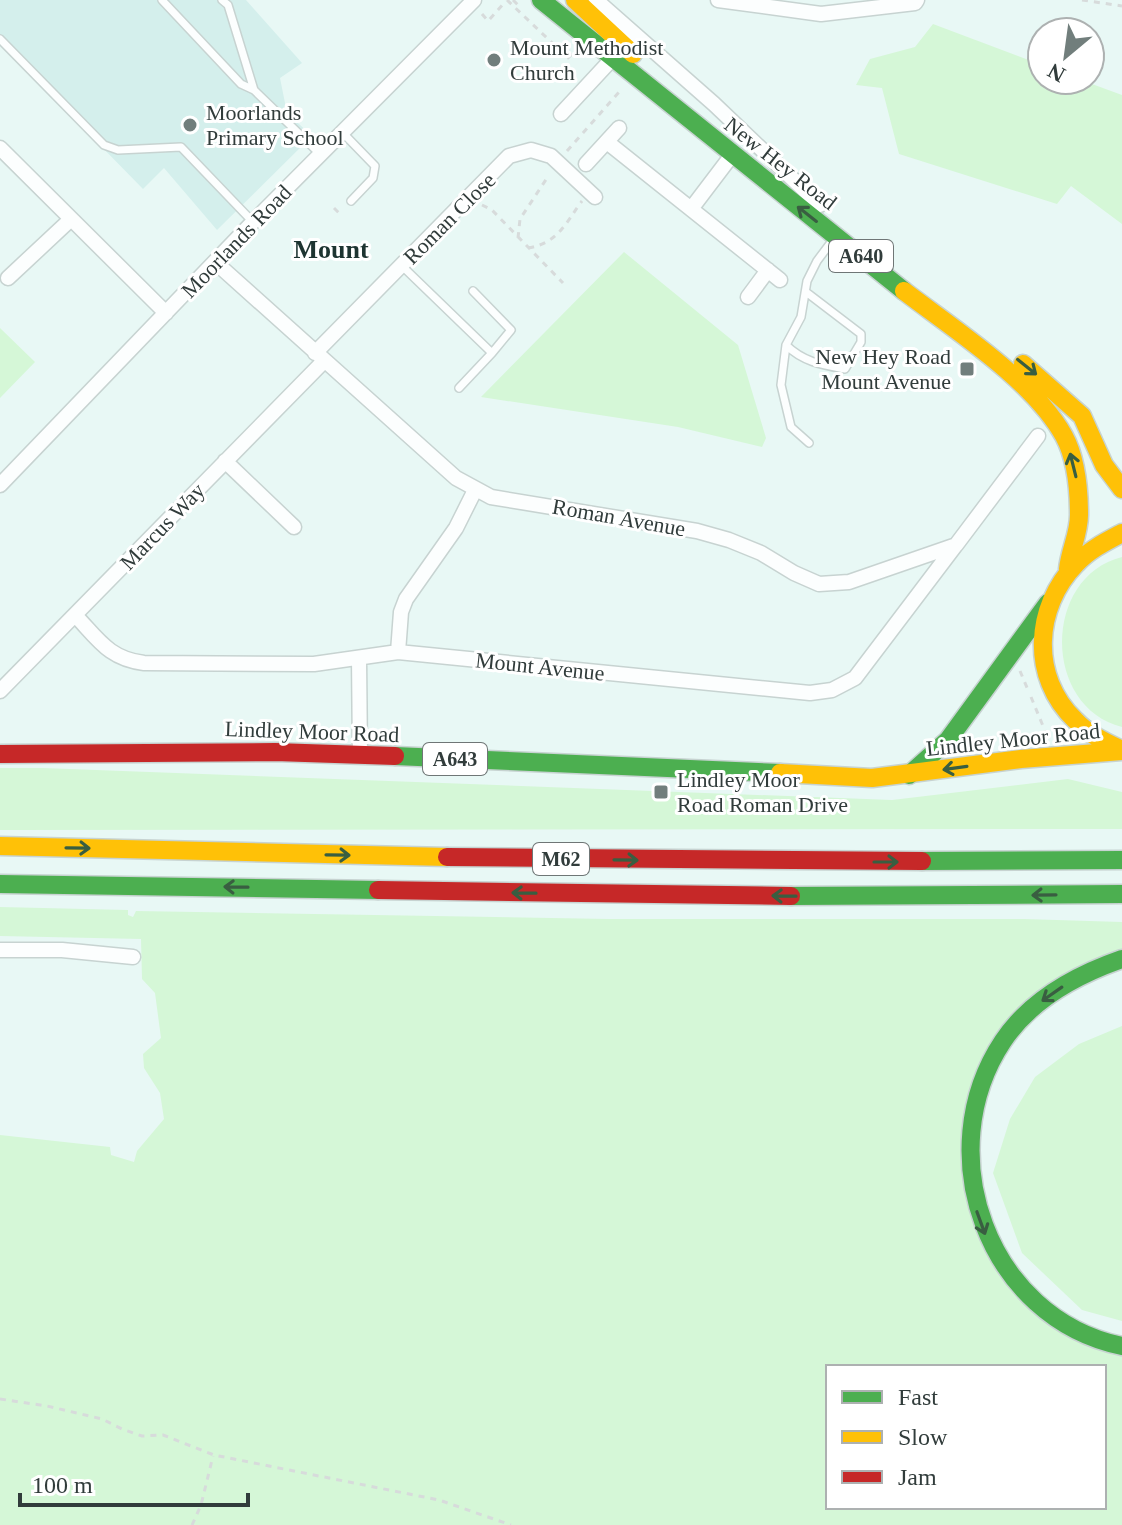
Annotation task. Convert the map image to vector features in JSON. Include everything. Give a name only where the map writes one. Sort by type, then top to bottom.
[{"type":"main road","name":"New Hey Road","points":[[541,0],[1016,378],[1054,420],[1066,439],[1076,475],[1079,514],[1068,569]]},
{"type":"main road","name":"New Hey Road","points":[[575,0],[636,57],[1033,371],[1082,416],[1104,465],[1120,482]]},
{"type":"main road","name":"A640","points":[[1079,514],[1120,482]]},
{"type":"main road","name":"A640","points":[[1122,533],[1086,552],[1068,569],[1050,600],[1043,628],[1043,655],[1050,684],[1066,711],[1093,736],[1122,750]]},
{"type":"main road","name":"Lindley Moor Road","points":[[909,775],[948,740],[1050,600]]},
{"type":"main road","name":"Lindley Moor Road","points":[[0,754],[275,752],[616,764],[837,777],[909,775],[1122,750]]},
{"type":"main road","name":"M62","points":[[0,846],[520,859],[817,862],[1122,860]]},
{"type":"main road","name":"M62","points":[[0,884],[874,897],[1122,894]]},
{"type":"main road","points":[[1122,959],[1069,982],[1032,1008],[1008,1034],[993,1057],[982,1083],[968,1140],[970,1184],[982,1229],[1014,1281],[1038,1305],[1059,1319],[1085,1334],[1122,1346]]},
{"type":"street","name":"Moorlands Road","points":[[0,485],[253,222],[474,0]]},
{"type":"street","name":"New Hey Road","points":[[596,0],[714,104],[820,205]]},
{"type":"street","points":[[718,0],[821,14],[848,5],[915,3],[917,0]]},
{"type":"street","points":[[561,114],[612,59]]},
{"type":"street","points":[[586,164],[619,128]]},
{"type":"street","points":[[607,142],[780,280]]},
{"type":"street","points":[[0,148],[166,313]]},
{"type":"street","name":"Roman Close","points":[[319,357],[401,265],[509,156],[531,150],[551,156],[592,194]]},
{"type":"street","points":[[691,209],[732,155]]},
{"type":"street","points":[[8,278],[70,220]]},
{"type":"street","name":"Roman Avenue","points":[[215,262],[456,478],[491,497],[666,526],[729,540],[819,584],[849,582],[956,545]]},
{"type":"street","points":[[748,297],[768,270]]},
{"type":"street","name":"Marcus Way","points":[[0,691],[225,461],[319,357]]},
{"type":"street","points":[[956,545],[1038,436]]},
{"type":"street","points":[[225,461],[294,527]]},
{"type":"street","points":[[398,652],[401,612],[406,599],[456,528],[475,490]]},
{"type":"street","name":"Mount Avenue","points":[[75,615],[111,654],[126,661],[314,664],[398,652],[810,693],[832,690],[855,678],[956,545]]},
{"type":"street","points":[[359,658],[360,756]]},
{"type":"street","points":[[0,950],[62,950],[133,957]]},
{"type":"lane","points":[[162,0],[241,84],[254,90],[320,154]]},
{"type":"lane","points":[[222,0],[228,5],[254,90]]},
{"type":"lane","points":[[0,39],[104,145],[118,150],[181,147],[253,222]]},
{"type":"lane","points":[[342,132],[375,166],[373,178],[351,201]]},
{"type":"lane","points":[[809,443],[791,427],[781,385],[786,345],[801,317],[807,281],[835,236]]},
{"type":"lane","points":[[401,265],[492,353]]},
{"type":"lane","points":[[459,388],[511,330],[473,291]]},
{"type":"lane","points":[[786,345],[813,363],[845,369],[861,342],[861,334],[806,292]]},
{"type":"path","points":[[488,21],[507,0],[568,58]]},
{"type":"path","points":[[1082,0],[1122,6]]},
{"type":"path","points":[[518,238],[520,219],[557,162],[634,76]]},
{"type":"path","points":[[528,248],[554,239],[592,194]]},
{"type":"path","points":[[480,204],[492,210],[563,283]]},
{"type":"path","points":[[334,208],[341,215]]},
{"type":"path","points":[[1012,652],[1056,756]]},
{"type":"path","points":[[0,1399],[102,1419],[142,1436],[163,1435],[214,1455],[439,1500],[511,1525]]},
{"type":"path","points":[[192,1525],[201,1505],[214,1455]]},
{"type":"shaded area","name":"Moorlands Primary School","points":[[0,0],[246,0],[302,63],[280,78],[287,113],[312,136],[217,230],[164,168],[143,189],[0,43]]},
{"type":"green space","points":[[933,24],[1026,59],[1026,96],[1106,96],[1106,89],[1122,95],[1122,224],[1071,186],[1057,204],[899,154],[882,88],[856,85],[870,59],[915,47]]},
{"type":"green space","points":[[624,252],[738,345],[766,438],[762,447],[678,427],[481,397]]},
{"type":"green space","points":[[0,328],[35,362],[0,398]]},
{"type":"green space","points":[[1122,557],[1122,727],[1096,715],[1077,695],[1066,670],[1062,642],[1066,614],[1077,589],[1096,569]]},
{"type":"green space","points":[[0,768],[892,800],[1068,779],[1122,792],[1122,829],[0,830]]},
{"type":"green space","points":[[0,907],[128,910],[128,915],[133,917],[136,911],[609,919],[1024,919],[1122,922],[1122,951],[1082,968],[973,1087],[987,1255],[1122,1355],[1122,1525],[0,1525],[0,1135],[110,1147],[111,1155],[134,1162],[137,1151],[164,1119],[160,1093],[144,1068],[143,1054],[161,1038],[155,993],[142,979],[141,939],[0,936]]},
{"type":"green space","points":[[1122,1026],[1122,1321],[1082,1310],[1022,1253],[993,1173],[1010,1119],[1035,1077],[1079,1044]]},
{"type":"traffic: fast","points":[[541,0],[904,291]]},
{"type":"traffic: fast","points":[[909,775],[948,740],[1048,603]]},
{"type":"traffic: fast","points":[[395,756],[780,773]]},
{"type":"traffic: fast","points":[[922,861],[1122,860]]},
{"type":"traffic: fast","points":[[0,884],[378,890]]},
{"type":"traffic: fast","points":[[791,896],[1122,894]]},
{"type":"traffic: fast","points":[[1122,959],[1056,990],[1014,1026],[981,1085],[971,1132],[973,1179],[984,1225],[1006,1266],[1036,1302],[1075,1329],[1122,1346]]},
{"type":"traffic: slow","points":[[575,0],[633,54]]},
{"type":"traffic: slow","points":[[904,291],[1013,376],[1033,395],[1064,436],[1074,464],[1079,505],[1078,529],[1068,569]]},
{"type":"traffic: slow","points":[[1023,364],[1082,416],[1104,465],[1122,489]]},
{"type":"traffic: slow","points":[[1122,533],[1086,555],[1062,581],[1045,621],[1043,642],[1044,663],[1060,703],[1085,729],[1122,750]]},
{"type":"traffic: slow","points":[[780,773],[872,778],[1021,759],[1122,751]]},
{"type":"traffic: slow","points":[[0,846],[447,857]]},
{"type":"traffic: jam","points":[[0,754],[275,752],[395,756]]},
{"type":"traffic: jam","points":[[447,857],[922,861]]},
{"type":"traffic: jam","points":[[378,890],[791,896]]},
{"type":"place","name":"Mount Methodist Church","points":[[494,60]]},
{"type":"place","name":"Moorlands Primary School","points":[[190,125]]},
{"type":"place","name":"New Hey Road Mount Avenue","points":[[967,369]]},
{"type":"place","name":"Lindley Moor Road Roman Drive","points":[[661,792]]},
{"type":"district","name":"Mount","points":[[331,249]]}]
